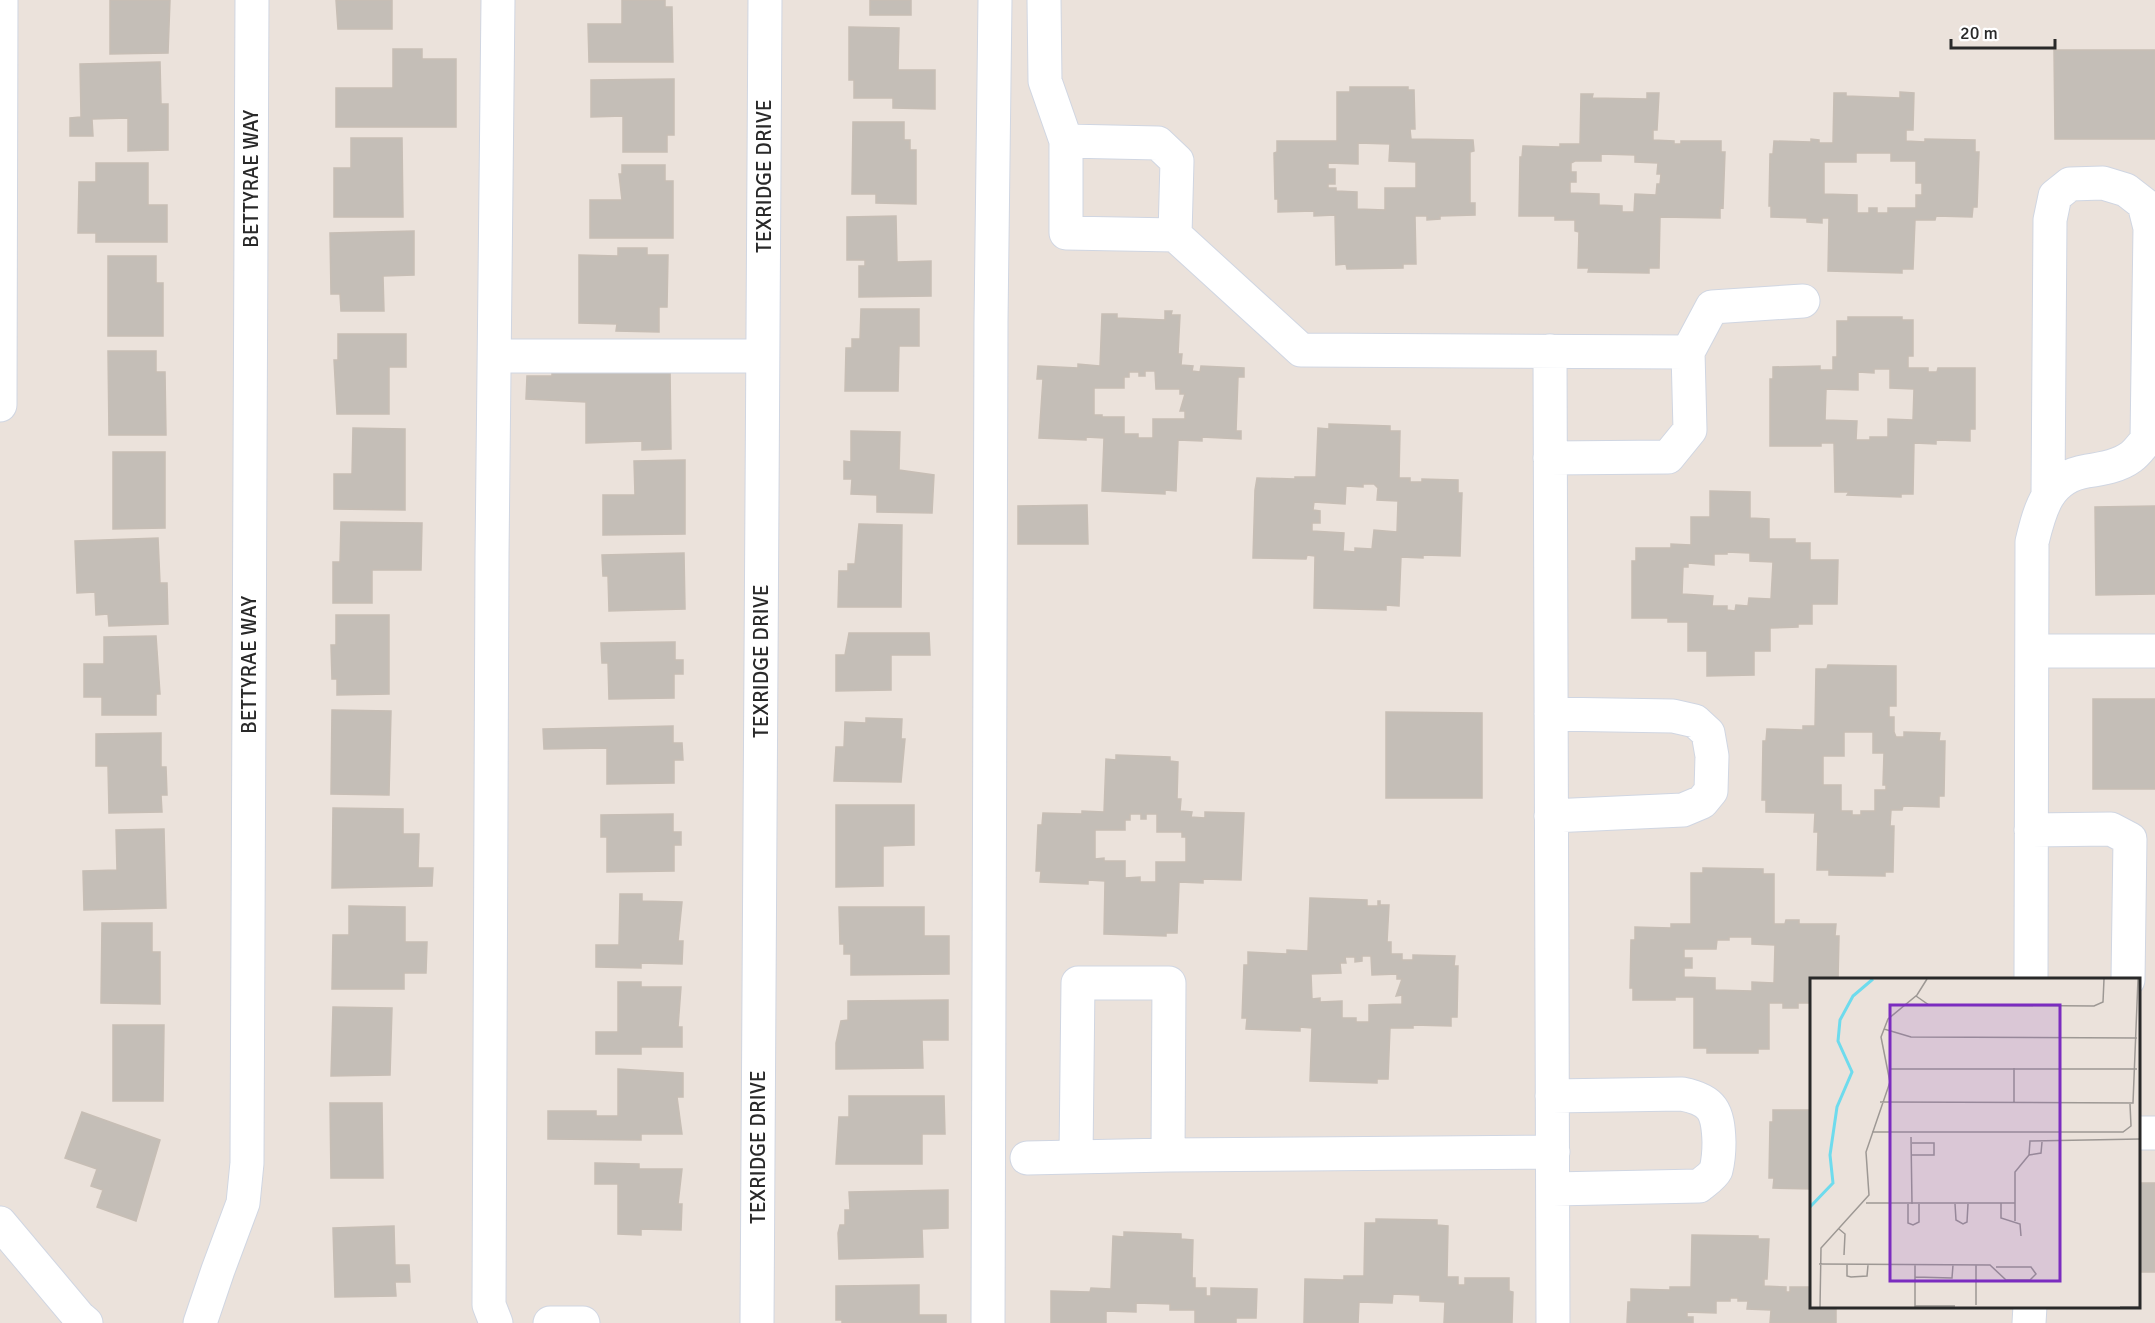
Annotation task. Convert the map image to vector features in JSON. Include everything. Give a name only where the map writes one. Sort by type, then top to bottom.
[{"type":"street","points":[[0,405],[2,0]]},
{"type":"street","name":"BETTYRAE WAY","points":[[200,1323],[243,1203],[247,1163],[252,0]]},
{"type":"street","points":[[496,1323],[489,1305],[498,0]]},
{"type":"street","name":"TEXRIDGE DRIVE","points":[[757,1323],[765,0]]},
{"type":"street","points":[[988,1323],[994,0]]},
{"type":"street","points":[[1044,0],[1045,81],[1066,141],[1066,233],[1175,235],[1301,350],[1688,352]]},
{"type":"street","points":[[1066,141],[1158,143],[1177,161],[1175,235]]},
{"type":"street","points":[[2031,978],[2032,542],[2039,513],[2048,494],[2063,478],[2108,468],[2131,457],[2147,440],[2150,228],[2144,204],[2126,190],[2103,183],[2070,184],[2055,196],[2050,220],[2048,494]]},
{"type":"street","points":[[1550,458],[1668,457],[1690,430],[1688,352],[1712,307],[1803,301]]},
{"type":"street","points":[[1550,351],[1553,1323]]},
{"type":"street","points":[[495,356],[762,356]]},
{"type":"street","points":[[2032,651],[2155,651]]},
{"type":"street","points":[[1551,714],[1673,716],[1695,721],[1708,733],[1712,756],[1711,791],[1702,802],[1683,810],[1551,816]]},
{"type":"street","points":[[2031,830],[2111,830],[2130,839],[2128,978]]},
{"type":"street","points":[[1076,1157],[1078,983],[1169,983],[1168,1155]]},
{"type":"street","points":[[1552,1096],[1682,1094],[1699,1097],[1710,1104],[1718,1120],[1719,1149],[1715,1172],[1699,1186],[1553,1189]]},
{"type":"street","points":[[1027,1158],[1553,1152]]},
{"type":"street","points":[[0,1223],[78,1317],[86,1323]]},
{"type":"street","points":[[550,1323],[583,1323]]},
{"type":"building","points":[[110,0],[170,0],[168,53],[110,54]]},
{"type":"building","points":[[336,0],[392,0],[392,29],[338,29]]},
{"type":"building","points":[[622,0],[665,0],[665,7],[672,7],[673,62],[589,62],[588,24],[622,24]]},
{"type":"building","points":[[870,0],[911,0],[911,15],[870,15]]},
{"type":"building","points":[[849,27],[899,28],[898,70],[935,70],[935,109],[893,108],[893,98],[854,98],[854,80],[849,80]]},
{"type":"building","points":[[393,49],[422,49],[422,59],[456,59],[456,127],[336,127],[336,88],[393,88]]},
{"type":"building","points":[[2054,50],[2155,50],[2155,139],[2055,139]]},
{"type":"building","points":[[160,62],[161,104],[168,104],[168,150],[128,151],[128,118],[92,119],[93,136],[70,136],[70,118],[81,117],[80,64]]},
{"type":"building","points":[[674,79],[674,135],[667,135],[667,152],[623,152],[623,116],[591,117],[591,80]]},
{"type":"building","points":[[1350,87],[1408,87],[1408,90],[1414,90],[1415,129],[1410,129],[1411,139],[1473,140],[1474,151],[1470,152],[1470,203],[1475,203],[1475,215],[1440,216],[1440,219],[1427,220],[1427,216],[1415,216],[1416,264],[1403,264],[1403,268],[1347,269],[1346,264],[1336,265],[1335,215],[1314,216],[1314,211],[1278,212],[1278,199],[1275,199],[1274,153],[1277,152],[1277,141],[1337,141],[1337,92],[1350,92]],"holes":[[[1358,143],[1390,144],[1389,161],[1416,162],[1416,188],[1385,188],[1385,210],[1357,209],[1357,192],[1336,191],[1336,188],[1328,188],[1328,184],[1335,184],[1335,169],[1328,169],[1328,163],[1358,164]]]},
{"type":"building","points":[[1900,92],[1914,93],[1913,130],[1906,130],[1906,141],[1975,140],[1975,152],[1979,152],[1977,207],[1973,207],[1972,217],[1936,216],[1935,220],[1915,220],[1913,269],[1902,269],[1902,273],[1828,271],[1829,218],[1822,218],[1822,223],[1807,222],[1807,218],[1771,217],[1771,206],[1769,206],[1770,154],[1773,154],[1774,141],[1811,142],[1811,139],[1819,140],[1819,143],[1833,143],[1834,93],[1846,93],[1846,96],[1900,98]],"holes":[[[1856,153],[1891,153],[1891,161],[1916,161],[1916,183],[1922,183],[1922,195],[1916,195],[1916,208],[1888,208],[1888,213],[1877,213],[1877,208],[1869,208],[1869,213],[1857,213],[1857,195],[1824,194],[1824,162],[1856,162]]]},
{"type":"building","points":[[1647,93],[1659,93],[1657,130],[1653,130],[1653,140],[1674,141],[1674,144],[1681,144],[1681,141],[1721,141],[1721,152],[1725,152],[1723,208],[1720,207],[1720,218],[1660,217],[1659,268],[1649,268],[1649,273],[1588,272],[1589,268],[1578,268],[1579,232],[1575,231],[1575,220],[1555,220],[1555,216],[1519,216],[1520,157],[1522,157],[1523,146],[1560,147],[1560,144],[1580,144],[1581,94],[1593,94],[1592,98],[1647,99]],"holes":[[[1601,154],[1635,155],[1635,162],[1658,163],[1657,174],[1661,174],[1656,195],[1635,194],[1634,212],[1622,212],[1622,206],[1599,205],[1599,194],[1570,193],[1570,182],[1576,182],[1576,172],[1571,172],[1571,163],[1601,161]]]},
{"type":"building","points":[[853,122],[904,122],[904,140],[910,140],[910,150],[916,150],[916,204],[876,203],[876,194],[852,194]]},
{"type":"building","points":[[351,138],[402,138],[403,217],[334,217],[334,168],[351,168]]},
{"type":"building","points":[[96,163],[148,163],[148,205],[167,205],[167,242],[96,242],[96,233],[78,233],[79,182],[96,182]]},
{"type":"building","points":[[622,165],[665,165],[665,181],[673,181],[673,238],[590,238],[590,200],[622,200],[619,174],[622,174]]},
{"type":"building","points":[[896,216],[897,262],[931,261],[931,296],[859,297],[859,266],[865,266],[865,260],[847,260],[847,217]]},
{"type":"building","points":[[414,231],[414,275],[383,276],[384,311],[341,311],[340,294],[331,294],[330,233]]},
{"type":"building","points":[[618,248],[647,248],[647,255],[668,255],[667,307],[659,307],[659,332],[616,331],[617,324],[579,323],[579,255],[618,256]]},
{"type":"building","points":[[108,256],[156,256],[156,283],[163,283],[163,336],[108,336]]},
{"type":"building","points":[[861,309],[919,309],[919,346],[899,346],[898,391],[845,391],[846,348],[852,348],[852,339],[860,339]]},
{"type":"building","points":[[1165,311],[1172,311],[1171,315],[1180,315],[1178,354],[1182,354],[1181,365],[1193,366],[1192,371],[1200,372],[1201,366],[1244,368],[1244,377],[1238,377],[1236,431],[1241,431],[1241,439],[1202,437],[1202,441],[1178,440],[1176,491],[1165,490],[1165,494],[1102,491],[1104,438],[1086,437],[1086,440],[1039,438],[1043,379],[1037,379],[1038,366],[1078,368],[1078,364],[1100,366],[1102,314],[1117,314],[1117,318],[1165,320]],"holes":[[[1145,371],[1155,371],[1156,389],[1180,389],[1180,394],[1185,394],[1180,411],[1185,411],[1185,419],[1153,419],[1153,438],[1138,438],[1138,434],[1124,434],[1124,417],[1094,415],[1094,388],[1124,388],[1124,377],[1129,377],[1129,372],[1139,372],[1139,376],[1145,376]]]},
{"type":"building","points":[[1848,317],[1902,317],[1902,320],[1913,320],[1913,356],[1908,356],[1908,368],[1928,368],[1928,372],[1937,372],[1938,368],[1975,368],[1975,429],[1970,429],[1970,441],[1936,440],[1936,444],[1914,443],[1913,494],[1901,494],[1901,497],[1847,495],[1849,492],[1835,492],[1834,443],[1821,443],[1821,446],[1770,446],[1770,379],[1773,379],[1773,367],[1820,366],[1820,370],[1833,370],[1833,357],[1837,357],[1837,321],[1848,321]],"holes":[[[1874,369],[1890,369],[1890,388],[1914,389],[1913,420],[1888,419],[1888,437],[1870,437],[1870,440],[1856,440],[1857,421],[1825,420],[1826,389],[1858,390],[1858,372],[1874,373]]]},
{"type":"building","points":[[338,334],[406,334],[406,367],[389,367],[389,414],[337,414],[334,360],[338,360]]},
{"type":"building","points":[[108,351],[156,351],[156,372],[165,372],[166,435],[109,435]]},
{"type":"building","points":[[552,367],[670,367],[671,449],[642,450],[642,441],[586,443],[586,402],[526,399],[527,376],[552,376]]},
{"type":"building","points":[[1329,424],[1390,426],[1390,431],[1400,431],[1399,478],[1410,478],[1410,482],[1422,482],[1422,479],[1458,480],[1458,493],[1462,493],[1460,556],[1401,557],[1399,606],[1386,605],[1386,610],[1314,608],[1315,556],[1307,555],[1306,559],[1253,558],[1257,478],[1316,477],[1318,428],[1329,429]],"holes":[[[1363,484],[1374,484],[1378,488],[1377,500],[1398,501],[1397,532],[1374,530],[1372,549],[1355,548],[1355,552],[1343,551],[1344,533],[1312,531],[1312,523],[1320,523],[1320,511],[1313,510],[1314,502],[1345,504],[1346,486],[1363,487]]]},
{"type":"building","points":[[353,428],[405,429],[405,510],[334,509],[334,474],[352,474]]},
{"type":"building","points":[[851,431],[900,432],[899,470],[934,475],[932,513],[877,512],[877,495],[851,494],[852,479],[844,479],[844,461],[851,462]]},
{"type":"building","points":[[113,452],[165,452],[165,528],[113,529]]},
{"type":"building","points":[[685,460],[685,534],[603,535],[603,495],[635,495],[634,461]]},
{"type":"building","points":[[1710,491],[1750,492],[1750,518],[1769,519],[1769,539],[1795,539],[1795,543],[1810,543],[1810,560],[1838,560],[1837,604],[1812,604],[1812,624],[1770,628],[1770,651],[1754,651],[1754,675],[1707,676],[1707,651],[1688,651],[1688,622],[1668,622],[1668,618],[1632,618],[1632,561],[1636,561],[1636,548],[1671,548],[1671,544],[1691,545],[1691,517],[1710,517]],"holes":[[[1750,553],[1750,561],[1773,562],[1771,599],[1749,598],[1748,606],[1736,605],[1735,611],[1727,610],[1727,606],[1712,606],[1713,596],[1682,594],[1683,567],[1688,567],[1688,563],[1714,565],[1714,554]]]},
{"type":"building","points":[[1087,505],[1088,544],[1018,544],[1018,506]]},
{"type":"building","points":[[2155,506],[2155,594],[2096,595],[2095,507]]},
{"type":"building","points":[[341,522],[422,523],[421,570],[372,570],[372,603],[333,603],[333,562],[340,562]]},
{"type":"building","points":[[859,524],[902,525],[901,607],[838,607],[839,571],[848,571],[848,564],[855,564]]},
{"type":"building","points":[[158,538],[160,583],[167,583],[168,624],[109,626],[108,614],[96,615],[95,592],[77,593],[75,541]]},
{"type":"building","points":[[684,553],[685,609],[609,611],[608,576],[603,576],[602,555]]},
{"type":"building","points":[[336,615],[389,615],[389,694],[337,695],[337,679],[332,679],[331,645],[336,645]]},
{"type":"building","points":[[849,633],[929,633],[930,655],[891,655],[891,690],[836,691],[836,655],[845,655]]},
{"type":"building","points":[[156,636],[160,694],[156,694],[156,715],[102,715],[102,697],[84,697],[84,664],[104,664],[104,637]]},
{"type":"building","points":[[675,642],[675,660],[683,660],[683,674],[674,674],[674,698],[609,699],[608,663],[602,663],[601,643]]},
{"type":"building","points":[[1828,665],[1896,666],[1896,706],[1889,706],[1889,717],[1894,717],[1896,737],[1904,737],[1904,732],[1940,733],[1939,741],[1945,741],[1944,796],[1939,796],[1939,807],[1903,806],[1902,810],[1891,810],[1890,826],[1894,826],[1893,872],[1885,872],[1885,876],[1829,875],[1829,870],[1817,870],[1818,832],[1814,832],[1815,813],[1766,812],[1766,800],[1762,800],[1763,741],[1766,741],[1767,729],[1803,730],[1803,726],[1815,726],[1816,669],[1827,669]],"holes":[[[1844,732],[1873,732],[1873,753],[1884,753],[1883,785],[1886,785],[1886,790],[1875,790],[1875,811],[1861,811],[1861,815],[1852,815],[1852,811],[1841,811],[1841,785],[1823,785],[1823,756],[1844,756]]]},
{"type":"building","points":[[2093,699],[2155,699],[2155,789],[2093,789]]},
{"type":"building","points":[[332,710],[391,711],[389,795],[331,794]]},
{"type":"building","points":[[1386,712],[1482,713],[1482,798],[1386,798]]},
{"type":"building","points":[[866,718],[902,719],[901,739],[905,739],[901,782],[834,781],[836,747],[844,747],[845,722],[866,723]]},
{"type":"building","points":[[673,726],[673,743],[682,743],[683,760],[674,760],[674,783],[607,784],[607,748],[544,749],[543,729]]},
{"type":"building","points":[[161,733],[161,767],[166,767],[167,795],[161,795],[162,812],[109,813],[108,766],[96,766],[96,734]]},
{"type":"building","points":[[1116,755],[1170,757],[1170,761],[1178,762],[1177,799],[1181,799],[1180,811],[1192,812],[1191,817],[1205,818],[1205,812],[1244,813],[1241,880],[1203,879],[1203,883],[1179,882],[1177,933],[1166,933],[1166,936],[1104,934],[1105,881],[1088,880],[1088,884],[1040,882],[1041,871],[1036,871],[1038,825],[1042,825],[1043,813],[1104,812],[1106,759],[1116,760]],"holes":[[[1130,814],[1141,814],[1141,819],[1146,819],[1146,814],[1157,814],[1157,832],[1182,832],[1182,837],[1186,837],[1186,862],[1156,862],[1156,882],[1140,882],[1140,877],[1125,878],[1125,861],[1095,859],[1095,830],[1125,830],[1125,820],[1130,820]]]},
{"type":"building","points":[[836,805],[914,805],[914,845],[883,846],[883,886],[836,887]]},
{"type":"building","points":[[333,808],[403,809],[403,834],[419,834],[418,868],[433,868],[432,886],[332,888]]},
{"type":"building","points":[[673,814],[673,832],[681,832],[681,845],[674,845],[674,871],[607,872],[607,837],[601,837],[601,815]]},
{"type":"building","points":[[164,829],[166,908],[84,910],[83,871],[117,870],[116,830]]},
{"type":"building","points":[[1703,868],[1763,869],[1763,874],[1774,874],[1774,924],[1785,924],[1786,920],[1799,920],[1799,924],[1836,924],[1835,936],[1839,936],[1838,978],[1810,978],[1810,1003],[1798,1003],[1798,1008],[1783,1008],[1783,1003],[1769,1003],[1769,1049],[1758,1049],[1758,1053],[1707,1053],[1707,1048],[1694,1048],[1694,997],[1675,997],[1675,1000],[1633,1000],[1633,988],[1630,988],[1631,940],[1635,940],[1635,927],[1671,928],[1671,924],[1691,924],[1691,873],[1703,873]],"holes":[[[1729,937],[1752,937],[1752,944],[1775,945],[1774,983],[1752,982],[1752,991],[1715,990],[1715,978],[1684,977],[1684,968],[1692,968],[1692,958],[1684,958],[1684,949],[1716,949],[1717,940],[1729,940]]]},
{"type":"building","points":[[620,894],[642,894],[642,901],[682,902],[678,941],[683,941],[682,964],[641,963],[641,968],[596,967],[596,945],[619,945]]},
{"type":"building","points":[[1310,898],[1367,900],[1367,906],[1378,906],[1378,901],[1380,901],[1380,905],[1389,905],[1387,942],[1391,942],[1391,954],[1402,954],[1402,960],[1413,960],[1413,955],[1455,956],[1454,966],[1458,966],[1457,1017],[1451,1017],[1451,1026],[1413,1025],[1413,1028],[1390,1028],[1388,1079],[1377,1079],[1377,1083],[1310,1081],[1312,1028],[1300,1027],[1300,1031],[1246,1029],[1247,1018],[1242,1018],[1244,965],[1248,965],[1248,952],[1287,954],[1287,950],[1308,951]],"holes":[[[1362,956],[1371,956],[1372,975],[1397,974],[1397,979],[1402,979],[1396,996],[1402,995],[1402,1004],[1369,1005],[1369,1022],[1356,1022],[1356,1018],[1342,1018],[1342,1001],[1320,1002],[1320,998],[1312,999],[1311,974],[1341,973],[1340,963],[1346,963],[1345,957],[1355,957],[1355,962],[1362,961]]]},
{"type":"building","points":[[349,906],[405,907],[405,942],[427,942],[426,973],[404,973],[404,989],[332,989],[333,935],[349,935]]},
{"type":"building","points":[[839,907],[924,907],[924,936],[949,936],[949,974],[851,975],[851,954],[844,954],[844,944],[840,944]]},
{"type":"building","points":[[102,923],[152,923],[152,952],[160,952],[160,1004],[101,1003]]},
{"type":"building","points":[[618,982],[641,982],[641,987],[681,987],[678,1027],[682,1027],[682,1047],[641,1047],[641,1054],[596,1054],[596,1032],[618,1032]]},
{"type":"building","points":[[948,1000],[948,1040],[922,1040],[923,1068],[836,1069],[836,1043],[841,1021],[848,1020],[848,1001]]},
{"type":"building","points":[[333,1007],[392,1008],[390,1075],[331,1076]]},
{"type":"building","points":[[113,1025],[164,1025],[163,1101],[113,1101]]},
{"type":"building","points":[[618,1069],[683,1073],[683,1097],[677,1097],[682,1134],[641,1134],[641,1140],[548,1139],[548,1111],[596,1111],[596,1116],[618,1116]]},
{"type":"building","points":[[849,1096],[944,1096],[945,1134],[922,1134],[922,1164],[836,1164],[839,1117],[849,1117]]},
{"type":"building","points":[[330,1103],[382,1103],[383,1178],[331,1178]]},
{"type":"building","points":[[1773,1110],[1810,1110],[1810,1189],[1773,1188],[1774,1178],[1769,1178],[1770,1122],[1773,1122]]},
{"type":"building","points":[[82,1112],[160,1140],[136,1221],[97,1207],[103,1190],[91,1186],[97,1169],[65,1158]]},
{"type":"building","points":[[595,1163],[639,1164],[639,1169],[682,1169],[678,1204],[682,1204],[681,1230],[641,1229],[641,1235],[618,1234],[618,1184],[595,1184]]},
{"type":"building","points":[[2140,1183],[2155,1183],[2155,1272],[2140,1272]]},
{"type":"building","points":[[948,1190],[948,1228],[922,1229],[923,1257],[839,1259],[838,1233],[840,1225],[845,1225],[845,1210],[850,1210],[849,1192]]},
{"type":"building","points":[[1376,1219],[1437,1220],[1437,1225],[1448,1226],[1447,1277],[1458,1277],[1458,1285],[1465,1285],[1465,1278],[1509,1278],[1509,1291],[1513,1292],[1512,1323],[1444,1323],[1445,1302],[1420,1301],[1420,1295],[1393,1294],[1392,1303],[1359,1302],[1358,1323],[1304,1323],[1305,1279],[1344,1280],[1344,1276],[1364,1276],[1365,1223],[1376,1223]]},
{"type":"building","points":[[394,1226],[395,1265],[409,1265],[410,1282],[395,1282],[396,1296],[335,1297],[333,1228]]},
{"type":"building","points":[[1124,1232],[1181,1234],[1181,1239],[1193,1240],[1192,1278],[1195,1278],[1195,1288],[1206,1288],[1206,1296],[1211,1296],[1211,1288],[1257,1289],[1256,1318],[1236,1318],[1236,1323],[1195,1323],[1195,1310],[1170,1310],[1170,1304],[1136,1303],[1136,1312],[1106,1311],[1106,1323],[1051,1323],[1051,1291],[1090,1292],[1091,1288],[1111,1289],[1113,1236],[1124,1237]]},
{"type":"building","points":[[1692,1235],[1758,1236],[1758,1239],[1769,1239],[1767,1279],[1764,1279],[1764,1286],[1786,1287],[1786,1292],[1790,1292],[1790,1287],[1810,1287],[1810,1308],[1836,1308],[1836,1323],[1770,1323],[1771,1310],[1747,1309],[1748,1301],[1730,1298],[1730,1301],[1716,1301],[1716,1313],[1687,1312],[1687,1317],[1693,1317],[1693,1323],[1627,1323],[1631,1289],[1670,1290],[1670,1287],[1691,1287]]},
{"type":"building","points":[[919,1285],[919,1315],[946,1315],[946,1323],[842,1323],[842,1320],[836,1320],[836,1286]]}]
